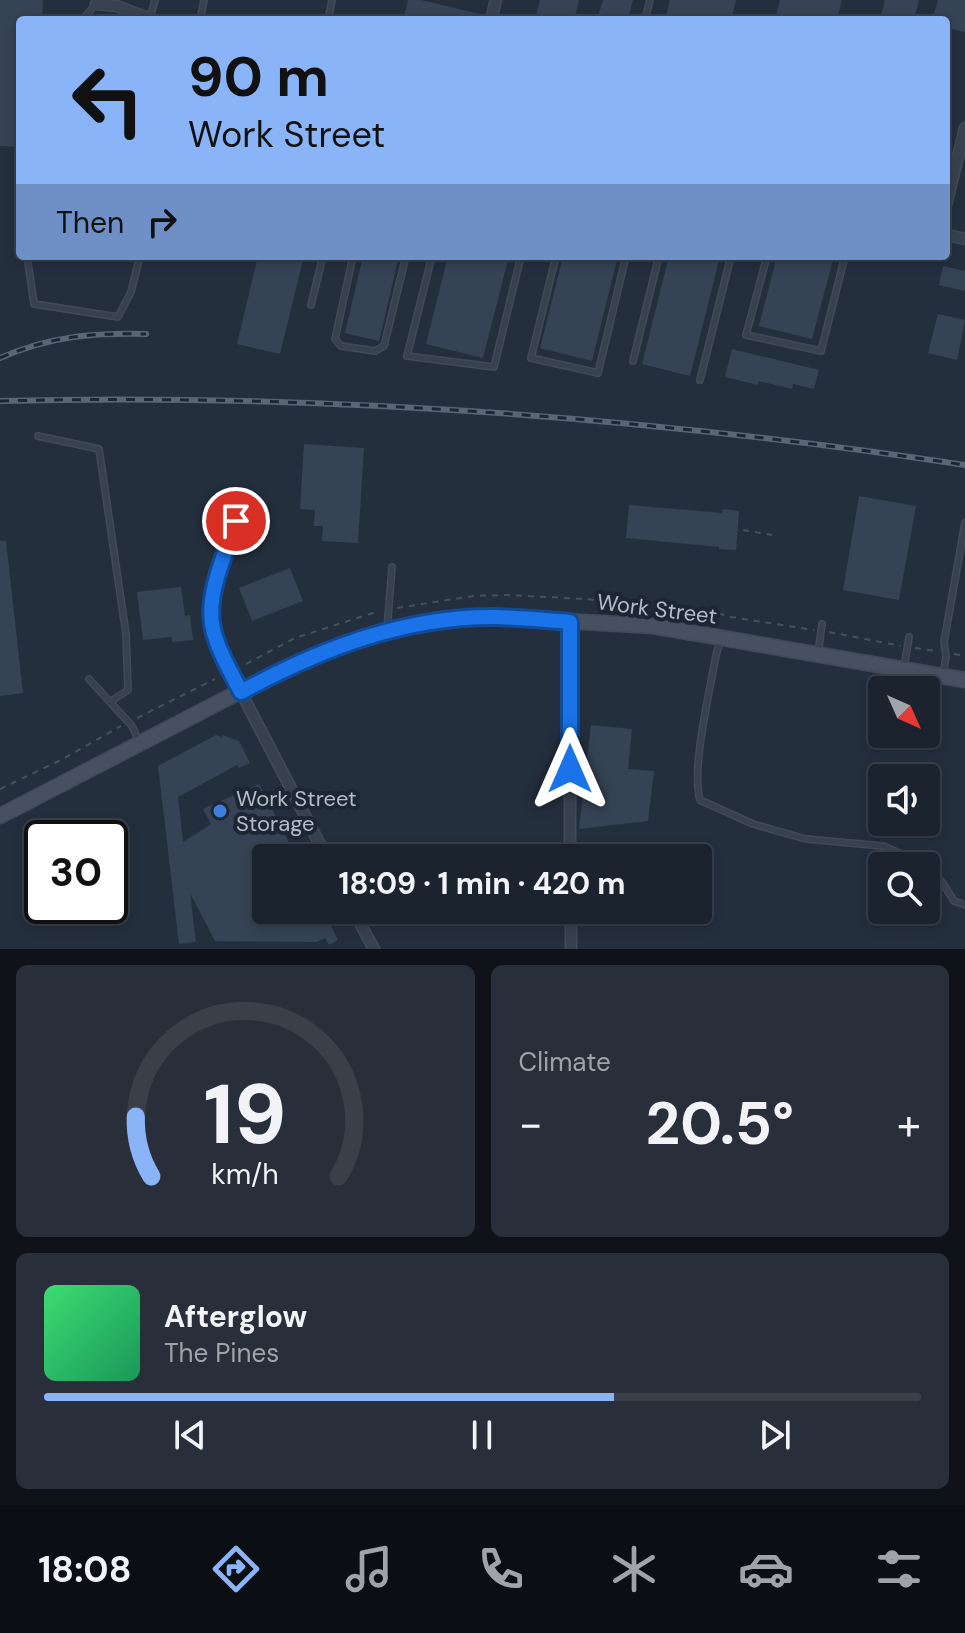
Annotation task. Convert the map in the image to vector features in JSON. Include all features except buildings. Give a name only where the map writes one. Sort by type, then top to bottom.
[{"type":"street","points":[[96,2],[144,16]]},
{"type":"street","points":[[950,189],[965,128]]},
{"type":"street","points":[[236,521],[214,590],[213,628],[241,692],[320,844]]},
{"type":"street","name":"Work Street","points":[[0,816],[291,665],[345,643],[444,621],[495,617],[653,626],[965,680]]},
{"type":"street","points":[[570,622],[570,844]]},
{"type":"street","points":[[361,924],[374,949]]},
{"type":"street","points":[[571,924],[571,949]]},
{"type":"lane","points":[[28,260],[34,304],[118,317],[131,292],[139,260]]},
{"type":"lane","points":[[311,305],[322,260]]},
{"type":"lane","points":[[352,260],[335,339],[341,346],[375,351],[384,346],[405,260]]},
{"type":"lane","points":[[431,260],[407,356],[494,367],[520,260]]},
{"type":"lane","points":[[555,260],[531,358],[598,373],[625,260]]},
{"type":"lane","points":[[633,361],[658,260]]},
{"type":"lane","points":[[700,380],[730,260]]},
{"type":"lane","points":[[766,260],[746,335],[821,351],[844,260]]},
{"type":"lane","points":[[38,436],[99,449],[126,634],[128,690],[110,702]]},
{"type":"lane","points":[[943,676],[946,657],[944,642],[965,523]]},
{"type":"lane","points":[[386,632],[392,567]]},
{"type":"lane","points":[[818,655],[822,624]]},
{"type":"lane","points":[[904,669],[909,637]]},
{"type":"lane","points":[[722,638],[716,655],[699,761],[696,785],[700,800],[753,824],[806,839],[883,846],[926,865],[954,901],[965,905]]},
{"type":"lane","points":[[89,679],[128,723],[140,744]]},
{"type":"path","points":[[743,530],[772,535]]},
{"type":"path","points":[[0,789],[215,679]]},
{"type":"railway","points":[[0,358],[72,337],[146,334]]},
{"type":"railway","points":[[0,401],[242,401],[484,412],[725,434],[965,465]]},
{"type":"place","name":"Work Street Storage","points":[[220,811]]},
{"type":"route","points":[[236,521],[214,590],[212,608],[213,628],[241,692],[291,665],[345,643],[402,628],[495,617],[570,622],[570,769]]}]
